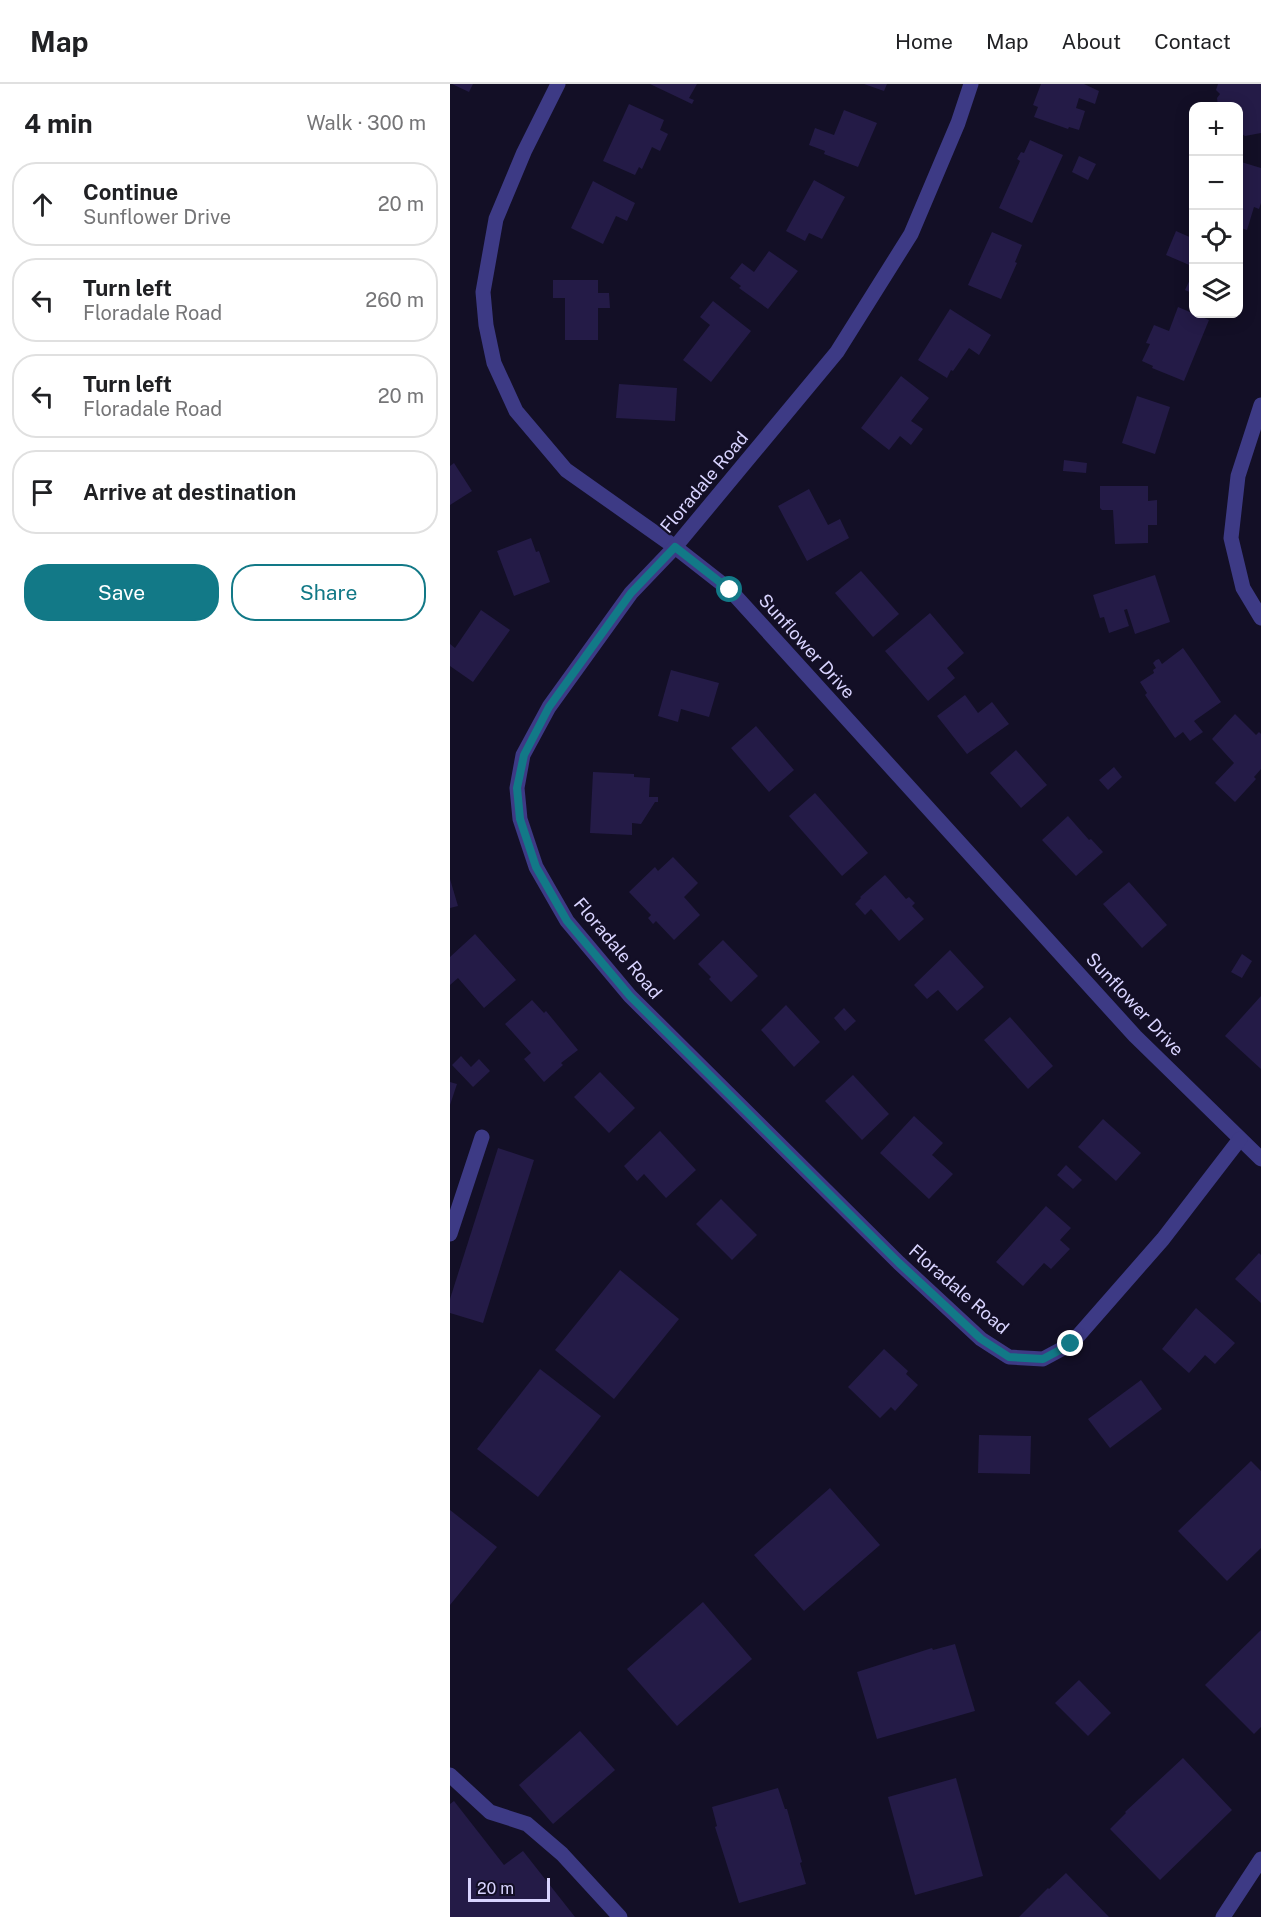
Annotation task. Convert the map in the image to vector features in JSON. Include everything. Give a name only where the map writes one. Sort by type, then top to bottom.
[{"type":"street","name":"Sunflower Drive","points":[[558,84],[524,152],[496,219],[483,292],[486,326],[494,363],[516,411],[566,470],[675,547],[730,590],[1135,1036],[1261,1159]]},
{"type":"street","name":"Floradale Road","points":[[971,84],[958,123],[910,234],[837,352],[675,547],[631,593],[549,707],[524,755],[517,788],[520,819],[536,867],[567,921],[630,996],[899,1263],[981,1339],[1009,1357],[1043,1359],[1071,1344],[1163,1239],[1240,1139]]},
{"type":"street","points":[[1261,405],[1238,476],[1231,538],[1244,588],[1261,618]]},
{"type":"street","points":[[450,1234],[482,1137]]},
{"type":"street","points":[[450,1775],[490,1812],[527,1824],[562,1854],[620,1917]]},
{"type":"street","points":[[1222,1917],[1261,1858]]},
{"type":"building","points":[[452,84],[473,84],[469,92]]},
{"type":"building","points":[[650,84],[697,84],[689,98],[694,100],[692,104]]},
{"type":"building","points":[[864,84],[887,84],[884,91]]},
{"type":"building","points":[[1041,84],[1084,84],[1099,91],[1095,104],[1079,98],[1076,108],[1085,111],[1079,130],[1069,127],[1068,129],[1034,117],[1038,107],[1033,105]]},
{"type":"building","points":[[1218,84],[1261,84],[1261,133],[1243,135],[1243,102],[1218,102],[1220,94],[1216,90]]},
{"type":"building","points":[[629,104],[664,120],[660,130],[668,134],[660,151],[652,147],[642,169],[639,167],[635,175],[603,161]]},
{"type":"building","points":[[844,110],[877,123],[858,167],[824,154],[825,151],[809,145],[815,128],[834,135]]},
{"type":"building","points":[[1030,140],[1063,155],[1032,223],[999,208],[1020,161],[1017,159],[1021,152],[1024,153]]},
{"type":"building","points":[[1079,156],[1096,164],[1088,180],[1072,172]]},
{"type":"building","points":[[1243,163],[1261,168],[1261,203],[1259,209],[1254,207],[1247,230],[1243,229]]},
{"type":"building","points":[[814,180],[845,197],[822,239],[809,233],[805,241],[786,231]]},
{"type":"building","points":[[593,181],[635,203],[627,221],[616,216],[603,244],[571,228]]},
{"type":"building","points":[[1176,231],[1189,237],[1189,265],[1166,255]]},
{"type":"building","points":[[992,232],[1022,245],[1015,262],[1017,263],[1001,299],[968,285]]},
{"type":"building","points":[[769,251],[798,271],[768,309],[739,288],[741,286],[730,278],[742,263],[754,272]]},
{"type":"building","points":[[553,280],[598,280],[598,293],[609,293],[610,308],[598,308],[598,340],[565,340],[565,298],[553,298]]},
{"type":"building","points":[[713,301],[751,331],[711,382],[683,360],[710,325],[700,317]]},
{"type":"building","points":[[1178,307],[1189,312],[1189,318],[1209,320],[1184,381],[1152,368],[1153,366],[1142,361],[1150,344],[1146,343],[1154,325],[1169,331]]},
{"type":"building","points":[[950,309],[991,335],[979,355],[969,348],[947,378],[918,360]]},
{"type":"building","points":[[901,376],[929,398],[911,421],[923,429],[911,445],[900,436],[889,450],[861,428]]},
{"type":"building","points":[[619,384],[677,388],[675,421],[616,418]]},
{"type":"building","points":[[1137,396],[1170,407],[1155,454],[1122,443]]},
{"type":"building","points":[[1064,460],[1087,463],[1086,473],[1063,471]]},
{"type":"building","points":[[454,463],[472,491],[450,505],[450,466]]},
{"type":"building","points":[[1100,486],[1148,486],[1148,501],[1157,500],[1157,525],[1148,525],[1148,543],[1115,544],[1113,510],[1100,508]]},
{"type":"building","points":[[809,489],[828,525],[840,519],[849,538],[807,561],[778,506]]},
{"type":"building","points":[[531,538],[536,552],[539,551],[550,582],[514,596],[497,551]]},
{"type":"building","points":[[861,571],[899,614],[873,637],[835,593]]},
{"type":"building","points":[[1155,575],[1170,622],[1135,634],[1127,609],[1124,610],[1129,626],[1109,633],[1104,617],[1100,618],[1093,595]]},
{"type":"building","points":[[481,610],[510,630],[473,682],[450,666],[450,644],[455,648]]},
{"type":"building","points":[[930,613],[964,653],[947,668],[955,678],[928,701],[885,651]]},
{"type":"building","points":[[1183,648],[1221,702],[1194,721],[1203,732],[1190,741],[1183,732],[1175,738],[1145,695],[1147,693],[1140,682],[1154,673],[1153,670],[1156,668],[1153,663],[1156,660],[1159,659],[1162,664]]},
{"type":"building","points":[[671,670],[719,683],[709,717],[681,709],[678,722],[658,716]]},
{"type":"building","points":[[965,695],[978,713],[992,702],[1009,724],[967,754],[937,716]]},
{"type":"building","points":[[1235,714],[1256,735],[1259,732],[1261,734],[1261,769],[1254,777],[1256,779],[1235,802],[1215,783],[1234,763],[1212,739]]},
{"type":"building","points":[[756,726],[794,770],[769,792],[731,748]]},
{"type":"building","points":[[1016,750],[1047,785],[1021,808],[990,773]]},
{"type":"building","points":[[1114,767],[1122,777],[1108,790],[1099,780]]},
{"type":"building","points":[[593,772],[634,774],[634,777],[650,778],[649,797],[658,797],[658,802],[655,802],[641,824],[632,823],[632,835],[590,833]]},
{"type":"building","points":[[815,793],[868,853],[842,876],[789,816]]},
{"type":"building","points":[[1068,816],[1103,852],[1076,876],[1042,840]]},
{"type":"building","points":[[673,857],[698,883],[684,897],[700,915],[674,940],[656,921],[653,924],[648,918],[651,915],[629,892],[655,867],[658,871]]},
{"type":"building","points":[[885,875],[906,899],[909,897],[915,903],[912,906],[924,919],[899,941],[871,909],[865,915],[855,904]]},
{"type":"building","points":[[450,879],[458,906],[450,908]]},
{"type":"building","points":[[1129,882],[1167,925],[1142,948],[1103,904]]},
{"type":"building","points":[[475,934],[516,980],[484,1008],[458,978],[450,985],[450,957]]},
{"type":"building","points":[[723,940],[758,976],[731,1002],[698,964]]},
{"type":"building","points":[[950,950],[984,987],[957,1011],[938,990],[927,999],[914,985]]},
{"type":"building","points":[[1242,954],[1252,961],[1242,978],[1231,972]]},
{"type":"building","points":[[1261,996],[1261,1069],[1225,1036]]},
{"type":"building","points":[[532,1000],[544,1013],[546,1011],[578,1050],[561,1063],[563,1065],[544,1082],[524,1059],[531,1053],[505,1024]]},
{"type":"building","points":[[786,1005],[820,1042],[794,1067],[761,1030]]},
{"type":"building","points":[[844,1008],[856,1021],[845,1031],[834,1018]]},
{"type":"building","points":[[1010,1017],[1053,1066],[1028,1089],[984,1040]]},
{"type":"building","points":[[461,1056],[471,1067],[479,1059],[490,1071],[473,1087],[452,1065]]},
{"type":"building","points":[[600,1072],[635,1108],[609,1133],[574,1097]]},
{"type":"building","points":[[853,1075],[889,1114],[862,1140],[825,1101]]},
{"type":"building","points":[[450,1082],[457,1084],[450,1105]]},
{"type":"building","points":[[914,1116],[943,1143],[932,1155],[953,1174],[929,1199],[880,1153]]},
{"type":"building","points":[[1103,1119],[1141,1153],[1116,1181],[1078,1147]]},
{"type":"building","points":[[660,1131],[696,1170],[666,1198],[644,1174],[637,1181],[624,1166]]},
{"type":"building","points":[[498,1148],[534,1160],[483,1323],[450,1313],[450,1299]]},
{"type":"building","points":[[1066,1165],[1082,1180],[1073,1189],[1057,1175]]},
{"type":"building","points":[[721,1199],[757,1235],[732,1260],[696,1224]]},
{"type":"building","points":[[1046,1206],[1071,1228],[1060,1240],[1070,1249],[1051,1269],[1044,1263],[1023,1286],[996,1262]]},
{"type":"building","points":[[1259,1253],[1261,1255],[1261,1303],[1235,1279]]},
{"type":"building","points":[[620,1270],[679,1319],[614,1399],[555,1350]]},
{"type":"building","points":[[1196,1308],[1235,1343],[1215,1364],[1205,1355],[1189,1373],[1162,1349]]},
{"type":"building","points":[[884,1349],[908,1371],[906,1374],[918,1385],[895,1411],[891,1407],[880,1418],[848,1387]]},
{"type":"building","points":[[540,1369],[601,1416],[538,1497],[477,1449]]},
{"type":"building","points":[[1141,1380],[1162,1409],[1110,1448],[1088,1419]]},
{"type":"building","points":[[979,1435],[1031,1436],[1030,1474],[978,1473]]},
{"type":"building","points":[[1251,1461],[1261,1471],[1261,1548],[1227,1581],[1178,1531]]},
{"type":"building","points":[[830,1488],[880,1545],[804,1611],[754,1555]]},
{"type":"building","points":[[450,1510],[497,1547],[450,1605]]},
{"type":"building","points":[[703,1602],[752,1659],[677,1726],[627,1669]]},
{"type":"building","points":[[1261,1630],[1261,1727],[1254,1734],[1205,1685]]},
{"type":"building","points":[[955,1644],[975,1711],[877,1739],[857,1672],[932,1648],[933,1650]]},
{"type":"building","points":[[1079,1680],[1111,1713],[1088,1736],[1055,1703]]},
{"type":"building","points":[[580,1731],[615,1770],[553,1824],[519,1785]]},
{"type":"building","points":[[1183,1758],[1232,1810],[1160,1880],[1110,1829]]},
{"type":"building","points":[[956,1778],[983,1876],[915,1895],[888,1797]]},
{"type":"building","points":[[778,1788],[785,1809],[787,1809],[806,1884],[739,1903],[715,1827],[717,1826],[712,1807]]},
{"type":"building","points":[[454,1801],[504,1865],[523,1851],[575,1917],[450,1917],[450,1804]]},
{"type":"building","points":[[1066,1873],[1109,1917],[1019,1917],[1048,1888]]},
{"type":"route","points":[[730,590],[675,547],[631,593],[549,707],[524,755],[517,788],[520,819],[536,867],[567,921],[630,996],[899,1263],[981,1339],[1009,1357],[1043,1359],[1071,1344]]}]
